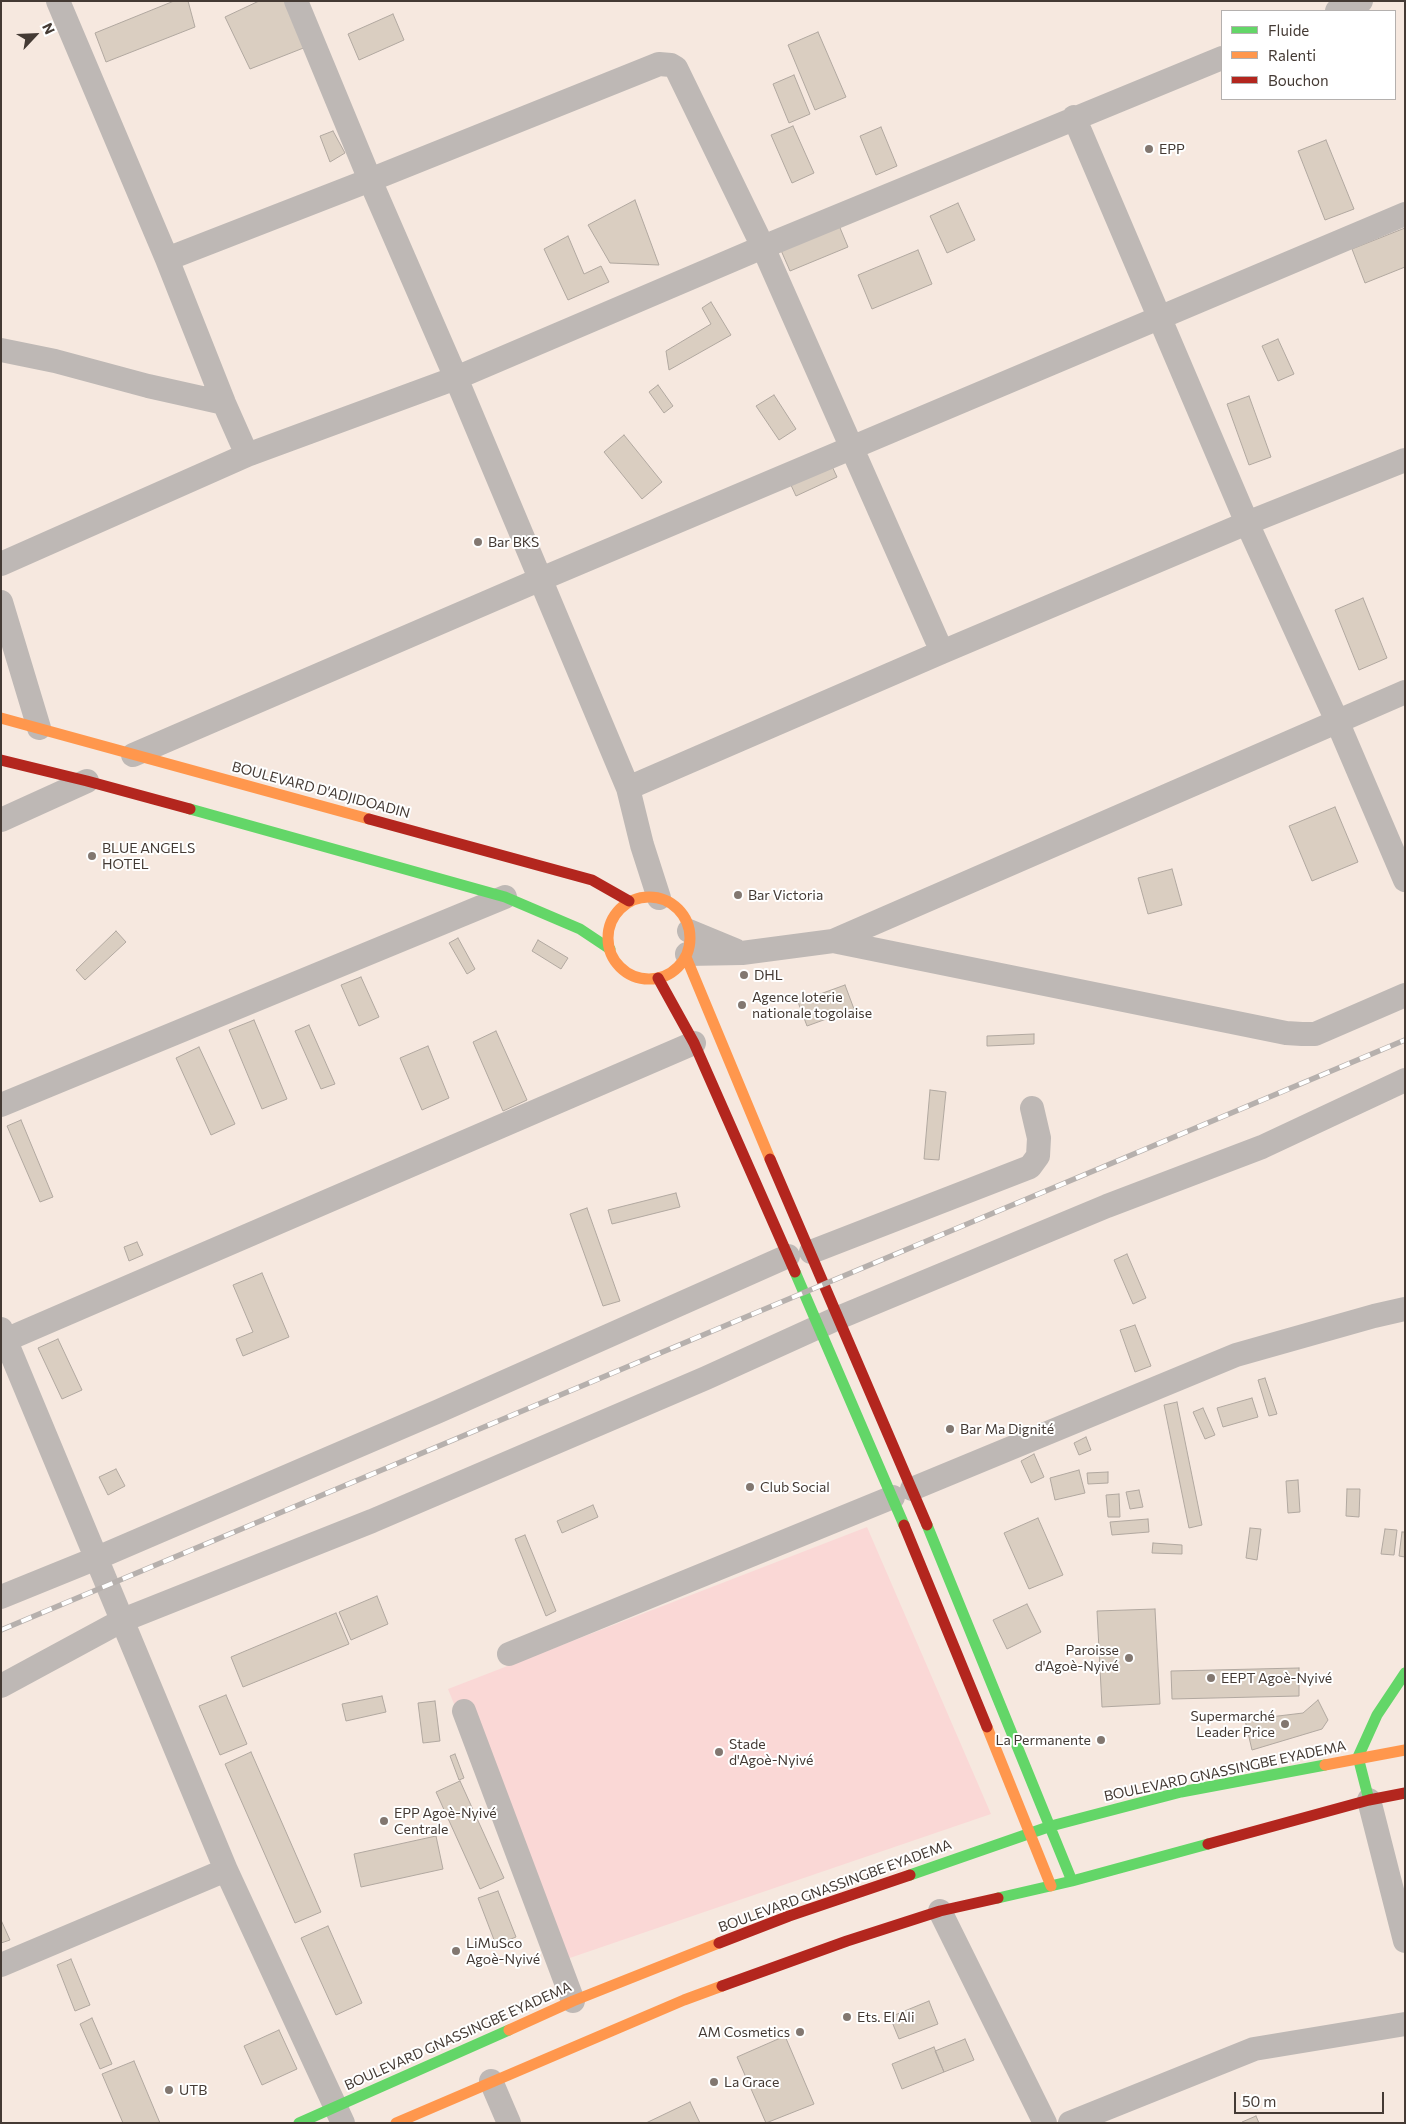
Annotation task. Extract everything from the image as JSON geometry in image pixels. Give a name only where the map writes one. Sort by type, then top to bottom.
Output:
[{"type":"main road","name":"BOULEVARD D'ADJIDOADIN","points":[[1,718],[592,880],[643,899]]},
{"type":"main road","points":[[1,760],[86,781],[505,897],[580,929],[610,949]]},
{"type":"main road","points":[[643,899],[673,904],[684,916],[690,931],[690,943],[686,956],[674,970],[658,978],[638,977],[620,967],[610,949],[609,928],[620,909],[643,899]]},
{"type":"main road","points":[[686,956],[800,1254],[1050,1826],[1072,1882]]},
{"type":"main road","points":[[658,978],[694,1043],[800,1254],[903,1493],[1029,1833],[1051,1886]]},
{"type":"main road","points":[[1369,1800],[1358,1757],[1377,1714],[1405,1673]]},
{"type":"main road","name":"BOULEVARD GNASSINGBE EYADEMA","points":[[299,2123],[339,2115],[573,2001],[663,1964],[789,1916],[1029,1833],[1182,1792],[1358,1757],[1405,1750]]},
{"type":"main road","points":[[396,2123],[684,2000],[847,1941],[940,1911],[1072,1882],[1369,1800],[1405,1793]]},
{"type":"street","points":[[58,1],[167,259],[224,404],[247,455]]},
{"type":"street","points":[[296,1],[628,788],[642,845],[643,899]]},
{"type":"street","points":[[1339,10],[1361,1]]},
{"type":"street","points":[[1,564],[247,455],[456,378],[763,247],[1221,58]]},
{"type":"street","points":[[167,259],[370,180],[650,67],[665,63],[676,68],[763,247],[942,652]]},
{"type":"street","points":[[1074,118],[1247,523],[1337,721],[1405,880]]},
{"type":"street","points":[[133,755],[541,579],[1405,214]]},
{"type":"street","points":[[1,350],[55,361],[224,404]]},
{"type":"street","points":[[628,788],[1247,523],[1405,460]]},
{"type":"street","points":[[1,602],[39,728]]},
{"type":"street","points":[[686,956],[742,953],[833,941],[1405,692]]},
{"type":"street","points":[[1,820],[86,781]]},
{"type":"street","points":[[1,1105],[505,897]]},
{"type":"street","points":[[690,931],[742,953]]},
{"type":"street","points":[[833,941],[1286,1033],[1315,1034],[1405,995]]},
{"type":"street","points":[[339,2115],[226,1870],[3,1337],[694,1043]]},
{"type":"street","points":[[1,1686],[123,1620],[372,1521],[829,1323],[1107,1206],[1262,1147],[1405,1080]]},
{"type":"street","points":[[1,1596],[97,1558],[800,1254],[1030,1166],[1038,1156],[1039,1138],[1032,1108]]},
{"type":"street","points":[[509,1654],[1236,1355],[1405,1309]]},
{"type":"street","points":[[464,1711],[573,2001]]},
{"type":"street","points":[[1369,1800],[1405,1941]]},
{"type":"street","points":[[1,1965],[226,1870]]},
{"type":"street","points":[[940,1911],[1045,2123]]},
{"type":"street","points":[[1070,2123],[1254,2049],[1405,2024]]},
{"type":"street","points":[[491,2081],[509,2123]]},
{"type":"shaded area","name":"Stade d'Agoè-Nyivé","points":[[867,1527],[991,1814],[558,1962],[448,1689]]},
{"type":"building","points":[[174,1],[188,1],[195,27],[106,62],[95,33]]},
{"type":"building","points":[[259,1],[287,1],[306,47],[250,69],[225,17]]},
{"type":"building","points":[[393,14],[404,40],[359,60],[348,34]]},
{"type":"building","points":[[818,32],[846,97],[815,110],[788,45]]},
{"type":"building","points":[[794,75],[810,114],[789,123],[773,84]]},
{"type":"building","points":[[793,126],[814,173],[792,183],[771,135]]},
{"type":"building","points":[[881,127],[897,166],[876,175],[860,136]]},
{"type":"building","points":[[333,131],[345,153],[330,162],[320,136]]},
{"type":"building","points":[[1326,140],[1354,209],[1325,220],[1298,151]]},
{"type":"building","points":[[635,200],[659,265],[610,263],[588,225]]},
{"type":"building","points":[[958,203],[975,240],[947,253],[930,216]]},
{"type":"building","points":[[838,223],[848,247],[790,271],[780,248]]},
{"type":"building","points":[[1405,228],[1405,267],[1365,283],[1352,249]]},
{"type":"building","points":[[568,236],[584,274],[601,266],[609,282],[568,300],[544,249]]},
{"type":"building","points":[[918,250],[932,284],[872,309],[858,275]]},
{"type":"building","points":[[711,302],[731,335],[669,370],[666,351],[711,324],[702,308]]},
{"type":"building","points":[[1278,339],[1294,374],[1278,381],[1262,346]]},
{"type":"building","points":[[658,385],[673,406],[664,413],[649,392]]},
{"type":"building","points":[[774,395],[796,429],[779,440],[756,406]]},
{"type":"building","points":[[1249,396],[1271,457],[1249,465],[1227,404]]},
{"type":"building","points":[[624,435],[662,482],[642,499],[604,452]]},
{"type":"building","points":[[831,464],[837,477],[796,496],[790,483]]},
{"type":"building","points":[[1363,598],[1387,658],[1359,670],[1335,610]]},
{"type":"building","points":[[1335,807],[1358,862],[1312,881],[1289,826]]},
{"type":"building","points":[[1172,869],[1182,905],[1148,914],[1138,878]]},
{"type":"building","points":[[116,931],[126,942],[85,980],[76,970]]},
{"type":"building","points":[[458,938],[475,969],[467,974],[449,943]]},
{"type":"building","points":[[538,940],[568,958],[561,969],[532,951]]},
{"type":"building","points":[[361,977],[379,1017],[359,1026],[341,985]]},
{"type":"building","points":[[845,985],[854,1009],[807,1026],[798,1002]]},
{"type":"building","points":[[254,1020],[287,1099],[262,1109],[229,1030]]},
{"type":"building","points":[[309,1025],[335,1084],[321,1089],[295,1031]]},
{"type":"building","points":[[496,1031],[527,1100],[503,1111],[473,1042]]},
{"type":"building","points":[[1034,1034],[1034,1044],[987,1046],[987,1036]]},
{"type":"building","points":[[428,1046],[449,1098],[422,1110],[400,1058]]},
{"type":"building","points":[[199,1047],[235,1124],[211,1135],[176,1058]]},
{"type":"building","points":[[930,1090],[946,1092],[939,1160],[924,1159]]},
{"type":"building","points":[[21,1120],[53,1197],[40,1202],[7,1126]]},
{"type":"building","points":[[676,1193],[680,1207],[612,1224],[608,1210]]},
{"type":"building","points":[[587,1208],[620,1301],[603,1306],[570,1214]]},
{"type":"building","points":[[137,1242],[143,1255],[129,1261],[124,1247]]},
{"type":"building","points":[[1127,1254],[1146,1298],[1133,1304],[1114,1260]]},
{"type":"building","points":[[262,1273],[289,1337],[243,1356],[236,1339],[253,1332],[233,1285]]},
{"type":"building","points":[[1135,1325],[1151,1366],[1135,1372],[1120,1330]]},
{"type":"building","points":[[58,1339],[82,1390],[62,1399],[38,1348]]},
{"type":"building","points":[[1265,1378],[1277,1414],[1269,1416],[1258,1380]]},
{"type":"building","points":[[1252,1398],[1258,1417],[1223,1427],[1217,1408]]},
{"type":"building","points":[[1177,1402],[1202,1525],[1189,1528],[1164,1405]]},
{"type":"building","points":[[1203,1408],[1215,1435],[1205,1439],[1193,1412]]},
{"type":"building","points":[[1086,1437],[1091,1450],[1079,1455],[1074,1443]]},
{"type":"building","points":[[1034,1454],[1044,1477],[1031,1483],[1021,1461]]},
{"type":"building","points":[[116,1469],[125,1486],[108,1495],[99,1477]]},
{"type":"building","points":[[1079,1470],[1085,1493],[1055,1500],[1050,1478]]},
{"type":"building","points":[[1108,1472],[1108,1483],[1088,1484],[1087,1473]]},
{"type":"building","points":[[1298,1480],[1300,1512],[1288,1513],[1286,1481]]},
{"type":"building","points":[[1347,1489],[1360,1489],[1359,1517],[1346,1516]]},
{"type":"building","points":[[1139,1490],[1143,1507],[1130,1509],[1126,1492]]},
{"type":"building","points":[[1119,1494],[1120,1517],[1108,1517],[1106,1495]]},
{"type":"building","points":[[593,1505],[598,1517],[562,1533],[557,1521]]},
{"type":"building","points":[[1038,1518],[1063,1575],[1029,1589],[1004,1533]]},
{"type":"building","points":[[1148,1519],[1149,1532],[1112,1535],[1110,1522]]},
{"type":"building","points":[[1250,1528],[1261,1529],[1257,1560],[1246,1558]]},
{"type":"building","points":[[1385,1529],[1397,1530],[1394,1555],[1381,1554]]},
{"type":"building","points":[[1402,1532],[1405,1532],[1405,1557],[1399,1556]]},
{"type":"building","points":[[525,1535],[556,1611],[546,1616],[515,1539]]},
{"type":"building","points":[[1153,1543],[1182,1545],[1182,1554],[1152,1553]]},
{"type":"building","points":[[377,1596],[388,1624],[351,1640],[339,1612]]},
{"type":"building","points":[[1027,1604],[1041,1632],[1007,1649],[993,1620]]},
{"type":"building","name":"Paroisse d'Agoè-Nyivé","points":[[1155,1609],[1160,1704],[1102,1707],[1097,1611]]},
{"type":"building","points":[[336,1613],[349,1644],[243,1687],[231,1657]]},
{"type":"building","points":[[1299,1668],[1299,1696],[1172,1699],[1171,1671]]},
{"type":"building","points":[[226,1695],[247,1744],[220,1755],[199,1706]]},
{"type":"building","points":[[382,1696],[386,1712],[346,1721],[342,1704]]},
{"type":"building","name":"Supermarché Leader Price","points":[[1318,1700],[1328,1720],[1322,1729],[1252,1750],[1245,1720],[1303,1713]]},
{"type":"building","points":[[435,1701],[440,1741],[423,1743],[418,1703]]},
{"type":"building","points":[[251,1752],[321,1912],[295,1923],[225,1764]]},
{"type":"building","points":[[455,1754],[464,1778],[459,1780],[450,1756]]},
{"type":"building","points":[[460,1781],[504,1878],[480,1889],[436,1792]]},
{"type":"building","points":[[436,1836],[443,1869],[361,1887],[354,1854]]},
{"type":"building","points":[[498,1891],[516,1937],[496,1945],[478,1898]]},
{"type":"building","points":[[1,1920],[10,1940],[1,1943]]},
{"type":"building","points":[[328,1926],[362,2003],[336,2015],[301,1938]]},
{"type":"building","points":[[71,1959],[90,2005],[75,2011],[57,1965]]},
{"type":"building","points":[[929,2001],[938,2024],[899,2039],[890,2017]]},
{"type":"building","points":[[92,2018],[112,2064],[100,2069],[80,2024]]},
{"type":"building","points":[[279,2030],[297,2069],[262,2085],[244,2046]]},
{"type":"building","points":[[785,2036],[814,2104],[766,2123],[737,2057]]},
{"type":"building","points":[[965,2039],[974,2060],[944,2072],[935,2051]]},
{"type":"building","points":[[934,2047],[944,2072],[902,2089],[892,2064]]},
{"type":"building","points":[[134,2061],[160,2123],[123,2123],[102,2074]]},
{"type":"building","points":[[690,2102],[700,2123],[646,2123]]},
{"type":"building","points":[[1256,2116],[1259,2123],[1242,2122]]},
{"type":"railway","points":[[1,1630],[1405,1040]]},
{"type":"traffic: fast","points":[[190,809],[505,897],[580,929],[610,949]]},
{"type":"traffic: fast","points":[[795,1272],[904,1525]]},
{"type":"traffic: fast","points":[[927,1525],[1072,1881]]},
{"type":"traffic: fast","points":[[1369,1800],[1358,1757],[1377,1715],[1405,1673]]},
{"type":"traffic: fast","points":[[910,1875],[1051,1826],[1181,1792],[1325,1765]]},
{"type":"traffic: fast","points":[[998,1898],[1072,1881],[1208,1844]]},
{"type":"traffic: fast","points":[[299,2123],[509,2030]]},
{"type":"traffic: slow","points":[[1,718],[369,819]]},
{"type":"traffic: slow","points":[[649,897],[665,901],[678,909],[686,922],[690,938],[686,954],[678,967],[665,975],[649,979],[633,975],[620,967],[612,954],[608,938],[612,922],[620,909],[633,901],[649,897]]},
{"type":"traffic: slow","points":[[686,957],[770,1159]]},
{"type":"traffic: slow","points":[[987,1727],[1051,1886]]},
{"type":"traffic: slow","points":[[1325,1765],[1405,1750]]},
{"type":"traffic: slow","points":[[509,2030],[573,2001],[719,1943]]},
{"type":"traffic: slow","points":[[396,2123],[684,2000],[722,1986]]},
{"type":"traffic: jam","points":[[1,760],[190,809]]},
{"type":"traffic: jam","points":[[369,819],[592,880],[629,901]]},
{"type":"traffic: jam","points":[[658,978],[694,1043],[795,1272]]},
{"type":"traffic: jam","points":[[770,1159],[927,1525]]},
{"type":"traffic: jam","points":[[904,1525],[987,1727]]},
{"type":"traffic: jam","points":[[1208,1844],[1369,1800],[1405,1793]]},
{"type":"traffic: jam","points":[[719,1943],[789,1916],[910,1875]]},
{"type":"traffic: jam","points":[[722,1986],[847,1941],[940,1911],[998,1898]]},
{"type":"place","name":"EPP","points":[[1149,149]]},
{"type":"place","name":"Bar BKS","points":[[478,542]]},
{"type":"place","name":"BLUE ANGELS HOTEL","points":[[92,856]]},
{"type":"place","name":"Bar Victoria","points":[[738,895]]},
{"type":"place","name":"DHL","points":[[744,975]]},
{"type":"place","name":"Agence loterie nationale togolaise","points":[[742,1005]]},
{"type":"place","name":"Bar Ma Dignité","points":[[950,1429]]},
{"type":"place","name":"Club Social","points":[[750,1487]]},
{"type":"place","name":"Paroisse d'Agoè-Nyivé","points":[[1129,1658]]},
{"type":"place","name":"EEPT Agoè-Nyivé","points":[[1211,1678]]},
{"type":"place","name":"Supermarché Leader Price","points":[[1285,1724]]},
{"type":"place","name":"La Permanente","points":[[1101,1740]]},
{"type":"place","name":"Stade d'Agoè-Nyivé","points":[[719,1752]]},
{"type":"place","name":"EPP Agoè-Nyivé Centrale","points":[[384,1821]]},
{"type":"place","name":"LiMuSco Agoè-Nyivé","points":[[456,1951]]},
{"type":"place","name":"Ets. El Ali","points":[[847,2017]]},
{"type":"place","name":"AM Cosmetics","points":[[800,2032]]},
{"type":"place","name":"La Grace","points":[[714,2082]]},
{"type":"place","name":"UTB","points":[[169,2090]]}]
